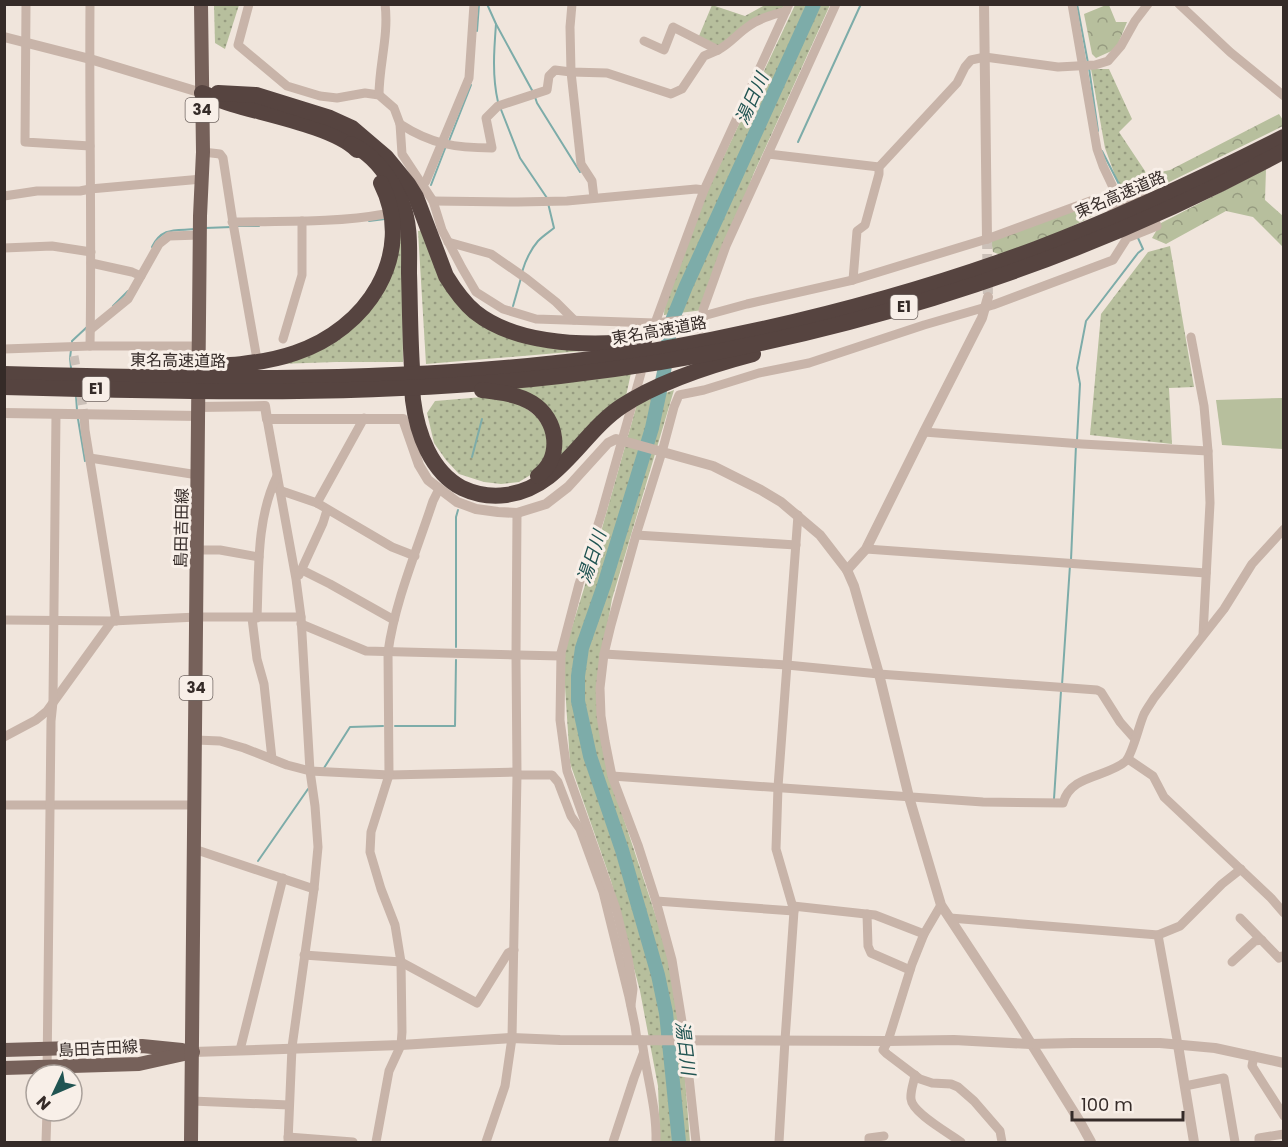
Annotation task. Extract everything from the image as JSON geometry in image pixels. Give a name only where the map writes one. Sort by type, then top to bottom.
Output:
[{"type":"highway","points":[[202,93],[308,125],[342,138],[367,154],[381,169],[401,202],[409,240],[414,409],[426,448],[444,474],[459,486],[474,493],[498,496],[524,491],[549,478],[595,428],[614,411],[638,396],[692,346]]},
{"type":"highway","points":[[202,93],[256,95],[330,118],[352,128],[366,139],[386,157],[408,184],[416,197],[440,262],[450,282],[467,305],[486,320],[530,337],[566,342],[692,346]]},
{"type":"highway","name":"東名高速道路","points":[[1171,200],[1284,137]]},
{"type":"highway","points":[[188,379],[245,364],[265,384],[297,353],[322,342],[342,328],[366,306],[384,275],[392,248],[393,227],[387,196],[378,177],[351,144]]},
{"type":"highway","name":"東名高速道路","points":[[692,346],[884,299],[955,277],[1035,249],[1117,216],[1171,200],[1284,151]]},
{"type":"highway","points":[[394,167],[407,196],[414,223],[418,379],[422,412],[434,450],[441,462],[459,478],[477,487],[496,490],[528,484],[549,464],[555,447],[553,429],[543,412],[531,402],[499,392],[430,384]]},
{"type":"highway","name":"東名高速道路","points":[[265,384],[430,384],[651,344],[692,346],[741,357],[796,342],[1014,271],[1117,216]]},
{"type":"highway","name":"東名高速道路","points":[[4,372],[188,379],[334,390],[394,385]]},
{"type":"highway","name":"東名高速道路","points":[[4,387],[188,379]]},
{"type":"main road","name":"島田吉田線","points":[[192,1143],[200,216],[203,152],[201,4]]},
{"type":"main road","name":"島田吉田線","points":[[4,1050],[142,1046],[193,1052]]},
{"type":"main road","name":"島田吉田線","points":[[84,1068],[139,1064],[193,1052]]},
{"type":"main road","name":"島田吉田線","points":[[4,1068],[24,1069]]},
{"type":"street","points":[[26,4],[25,142],[90,146]]},
{"type":"street","points":[[90,4],[90,346]]},
{"type":"street","points":[[249,4],[238,45],[287,86],[320,96],[337,98],[365,93],[379,95],[394,108],[400,123],[402,154],[433,201],[442,230],[476,292],[503,309],[536,319],[574,320],[651,344]]},
{"type":"street","points":[[379,95],[387,19],[385,4]]},
{"type":"street","points":[[423,185],[446,144],[469,78],[474,4]]},
{"type":"street","points":[[572,4],[571,72],[580,164],[592,181],[594,198]]},
{"type":"street","points":[[696,1143],[685,1040],[672,960],[638,845],[612,776],[605,741],[600,688],[604,654],[660,451],[679,395],[692,346],[704,316],[703,310],[726,246],[836,4]]},
{"type":"street","points":[[984,4],[987,239]]},
{"type":"street","points":[[1072,4],[1087,65],[1097,149],[1117,216]]},
{"type":"street","points":[[853,280],[857,231],[865,225],[879,167],[957,83],[971,60],[985,57],[1058,67],[1108,61],[1121,46],[1148,4]]},
{"type":"street","points":[[1179,4],[1230,52],[1284,96]]},
{"type":"street","points":[[400,123],[416,134],[436,142],[468,148],[492,148],[486,118],[501,105],[547,90],[549,75],[555,70],[607,73],[671,94],[682,88],[704,56],[725,47],[750,24],[787,8]]},
{"type":"street","points":[[631,1005],[633,989],[616,909],[567,771],[560,720],[561,656],[579,584],[602,515],[621,440],[704,190],[787,8]]},
{"type":"street","points":[[644,41],[664,50],[673,27],[718,50]]},
{"type":"street","points":[[4,37],[90,59],[202,93]]},
{"type":"street","points":[[203,152],[220,154],[223,158],[233,225],[265,384],[267,419],[296,579],[301,620],[318,847],[292,1047],[288,1140],[353,1143]]},
{"type":"street","points":[[768,154],[879,167]]},
{"type":"street","points":[[4,196],[37,191],[80,191],[202,179]]},
{"type":"street","points":[[433,201],[548,201],[704,190]]},
{"type":"street","points":[[679,395],[704,390],[759,373],[809,363],[1113,260],[1127,238],[1157,226],[1145,192],[1117,216]]},
{"type":"street","points":[[704,316],[853,280],[987,239],[1093,200],[1108,207],[1117,216]]},
{"type":"street","points":[[233,225],[302,224],[385,214]]},
{"type":"street","points":[[283,339],[302,275],[302,224]]},
{"type":"street","points":[[90,330],[128,299],[138,275],[159,244],[169,237],[200,234]]},
{"type":"street","points":[[448,242],[491,254],[526,278],[574,320]]},
{"type":"street","points":[[4,248],[52,246],[91,252]]},
{"type":"street","points":[[91,263],[138,275]]},
{"type":"street","points":[[847,570],[866,549],[982,318],[986,302]]},
{"type":"street","points":[[1191,337],[1204,406],[1208,451],[1210,503],[1203,635]]},
{"type":"street","points":[[4,349],[199,346]]},
{"type":"street","points":[[4,413],[199,411],[265,384]]},
{"type":"street","points":[[47,1063],[56,414]]},
{"type":"street","points":[[4,737],[36,720],[46,711],[110,621],[90,458],[80,414]]},
{"type":"street","points":[[317,504],[364,418]]},
{"type":"street","points":[[267,419],[403,419],[419,465],[429,480],[456,502],[476,509],[498,512],[517,513],[546,504],[568,487],[608,443],[621,440],[713,466],[781,502],[820,535],[847,570],[854,586],[879,674],[909,797],[941,905],[1080,1122],[1091,1143]]},
{"type":"street","points":[[924,432],[1208,451]]},
{"type":"street","points":[[90,458],[198,475]]},
{"type":"street","points":[[272,759],[264,684],[257,659],[254,618],[264,515],[270,490],[277,476]]},
{"type":"street","points":[[376,1143],[389,1071],[401,1045],[401,962],[395,925],[370,852],[372,832],[389,775],[388,652],[394,620],[439,489]]},
{"type":"street","points":[[279,490],[317,504],[392,547],[415,556]]},
{"type":"street","points":[[296,579],[327,510]]},
{"type":"street","points":[[486,1143],[505,1086],[512,1038],[517,773],[517,513]]},
{"type":"street","points":[[779,1143],[793,908],[776,849],[778,787],[798,516]]},
{"type":"street","points":[[612,776],[983,802],[1063,803],[1065,797],[1076,785],[1094,775],[1118,767],[1128,759],[1145,713],[1154,698],[1224,609],[1252,564],[1284,529]]},
{"type":"street","points":[[636,535],[796,545]]},
{"type":"street","points":[[866,549],[1206,573]]},
{"type":"street","points":[[198,550],[220,550],[259,557]]},
{"type":"street","points":[[302,570],[394,620]]},
{"type":"street","points":[[4,620],[110,621],[254,618],[301,620],[366,651],[561,656]]},
{"type":"street","points":[[604,654],[787,665],[1097,690],[1101,692],[1120,723],[1135,739]]},
{"type":"street","points":[[196,740],[220,741],[313,774],[327,772],[389,775],[517,773],[552,775],[558,782],[571,816],[580,829],[603,892],[644,1054],[655,1110],[656,1143]]},
{"type":"street","points":[[1128,759],[1153,776],[1164,797],[1283,911]]},
{"type":"street","points":[[555,778],[567,771]]},
{"type":"street","points":[[4,805],[195,805]]},
{"type":"street","points":[[194,849],[314,889]]},
{"type":"street","points":[[950,918],[1158,935],[1180,926],[1222,884],[1241,869]]},
{"type":"street","points":[[240,1050],[283,878]]},
{"type":"street","points":[[656,901],[867,914],[924,934]]},
{"type":"street","points":[[941,905],[924,934],[884,1050],[920,1079],[958,1087],[974,1101],[1000,1131],[1002,1143]]},
{"type":"street","points":[[867,914],[868,946],[871,953],[910,970]]},
{"type":"street","points":[[1240,918],[1279,958],[1283,956]]},
{"type":"street","points":[[1158,935],[1194,1143]]},
{"type":"street","points":[[1232,962],[1255,941],[1262,940]]},
{"type":"street","points":[[304,955],[401,962],[477,1003],[508,953],[514,950]]},
{"type":"street","points":[[193,1052],[401,1045],[512,1038],[954,1040],[1030,1044],[1160,1043],[1215,1048],[1284,1063]]},
{"type":"street","points":[[613,1143],[644,1054]]},
{"type":"street","points":[[1254,1056],[1252,1066],[1284,1116]]},
{"type":"street","points":[[915,1075],[911,1092],[913,1105],[961,1143]]},
{"type":"street","points":[[1185,1086],[1224,1078],[1235,1143]]},
{"type":"street","points":[[192,1101],[289,1105]]},
{"type":"street","points":[[46,1123],[46,1143]]},
{"type":"street","points":[[1259,1143],[1259,1138],[1284,1134]]},
{"type":"street","points":[[869,1143],[869,1138],[884,1136]]},
{"type":"green space","points":[[214,5],[239,5],[225,49],[215,43]]},
{"type":"green space","points":[[712,5],[745,16],[765,5],[784,5],[782,9],[719,47],[699,36]]},
{"type":"green space","points":[[795,5],[830,5],[753,175],[703,310],[664,315],[665,296],[708,190]]},
{"type":"green space","points":[[1109,5],[1116,22],[1127,22],[1116,49],[1096,58],[1092,54],[1084,14]]},
{"type":"green space","points":[[1091,69],[1109,69],[1132,119],[1119,132],[1145,171],[1148,187],[1123,197],[1105,148]]},
{"type":"green space","points":[[1279,114],[1283,120],[1283,126],[1151,191],[1146,175],[1170,170]]},
{"type":"green space","points":[[1266,169],[1265,200],[1283,216],[1283,247],[1253,217],[1226,211],[1166,244],[1152,238],[1161,223]]},
{"type":"green space","points":[[1090,203],[1095,208],[1093,216],[1044,240],[1001,255],[993,252],[991,240]]},
{"type":"green space","points":[[424,230],[476,319],[582,351],[426,364],[418,231]]},
{"type":"green space","points":[[402,232],[403,362],[277,364],[352,327]]},
{"type":"green space","points":[[1170,246],[1194,387],[1169,388],[1172,444],[1090,435],[1101,314],[1148,252]]},
{"type":"green space","points":[[631,373],[626,396],[555,465],[559,436],[507,386]]},
{"type":"green space","points":[[674,390],[612,599],[596,691],[607,768],[668,953],[683,1051],[690,1142],[660,1142],[658,1086],[640,991],[611,881],[570,763],[563,656],[637,404]]},
{"type":"green space","points":[[483,397],[519,403],[537,417],[545,429],[550,446],[544,461],[532,474],[519,482],[501,484],[484,482],[459,474],[434,443],[427,413],[435,401]]},
{"type":"green space","points":[[1282,398],[1284,403],[1283,449],[1222,445],[1216,400]]},
{"type":"waterway","points":[[477,31],[479,4]]},
{"type":"waterway","points":[[487,4],[533,92]]},
{"type":"waterway","name":"湯日川","points":[[679,1142],[666,1013],[658,975],[622,850],[590,756],[578,701],[578,676],[582,648],[604,585],[652,428],[664,372],[671,323],[814,4]]},
{"type":"waterway","points":[[798,142],[861,4]]},
{"type":"waterway","points":[[1077,4],[1088,63]]},
{"type":"waterway","points":[[496,24],[494,73],[498,102]]},
{"type":"waterway","points":[[1089,68],[1098,131]]},
{"type":"waterway","points":[[449,141],[471,85]]},
{"type":"waterway","points":[[535,97],[580,172]]},
{"type":"waterway","points":[[500,107],[520,158],[547,198]]},
{"type":"waterway","points":[[431,185],[446,146]]},
{"type":"waterway","points":[[1102,151],[1124,194]]},
{"type":"waterway","points":[[522,272],[535,244],[554,228],[548,203]]},
{"type":"waterway","points":[[369,221],[385,219]]},
{"type":"waterway","points":[[237,226],[259,226]]},
{"type":"waterway","points":[[205,228],[232,227]]},
{"type":"waterway","points":[[152,247],[156,240],[165,233],[196,229]]},
{"type":"waterway","points":[[1077,440],[1080,384],[1077,368],[1086,321],[1143,249],[1138,238]]},
{"type":"waterway","points":[[513,306],[521,278]]},
{"type":"waterway","points":[[113,306],[128,291]]},
{"type":"waterway","points":[[72,344],[72,341],[87,327]]},
{"type":"waterway","points":[[71,350],[71,368]]},
{"type":"waterway","points":[[76,396],[77,410]]},
{"type":"waterway","points":[[78,419],[85,461]]},
{"type":"waterway","points":[[472,457],[482,419]]},
{"type":"waterway","points":[[1071,560],[1076,445]]},
{"type":"waterway","points":[[456,647],[456,517],[458,510]]},
{"type":"waterway","points":[[1062,685],[1070,565]]},
{"type":"waterway","points":[[395,726],[455,726],[456,660]]},
{"type":"waterway","points":[[1054,799],[1061,691]]},
{"type":"waterway","points":[[324,768],[350,727],[383,726]]},
{"type":"waterway","points":[[258,861],[308,789]]},
{"type":"tunnel","points":[[987,239],[988,297]]},
{"type":"tunnel","points":[[74,356],[84,414]]}]
